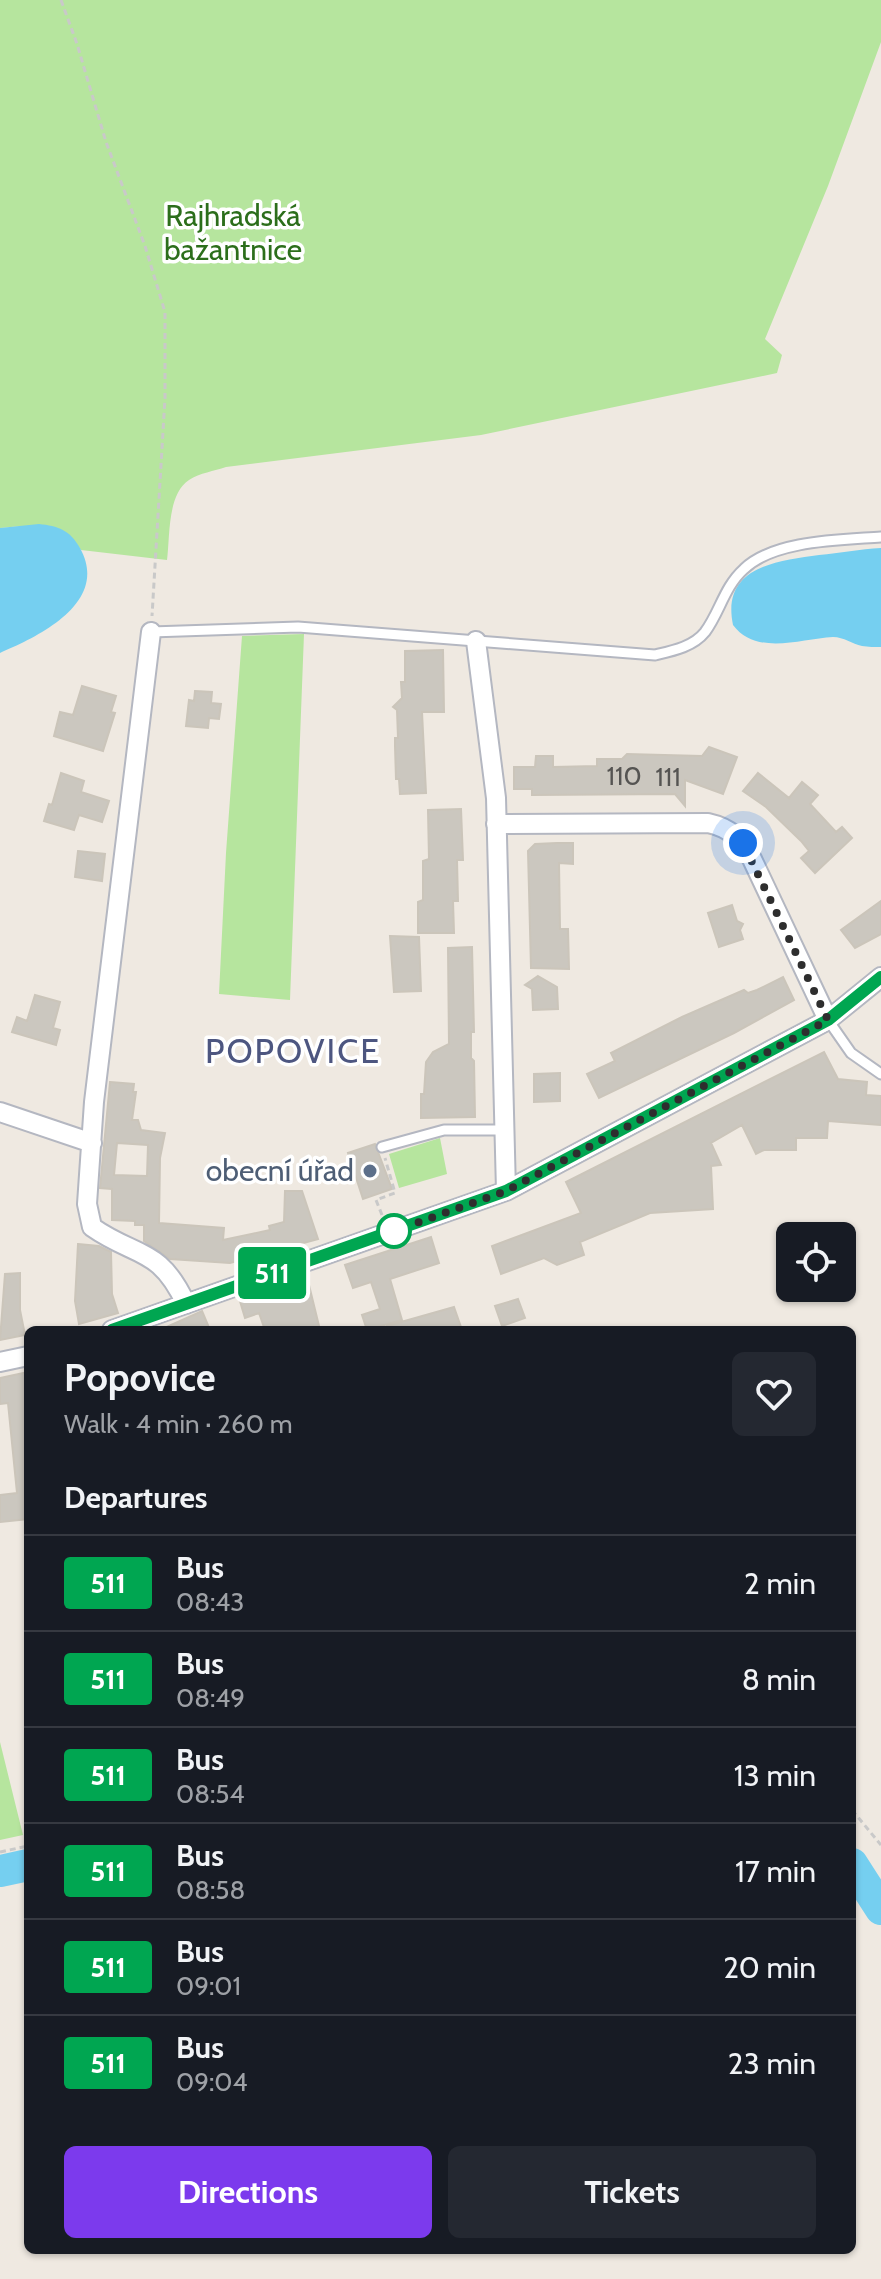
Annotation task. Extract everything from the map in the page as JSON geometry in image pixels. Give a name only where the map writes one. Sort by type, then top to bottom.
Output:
[{"type":"street","points":[[151,632],[96,1087],[87,1204],[92,1227],[161,1265],[175,1281],[186,1304]]},
{"type":"street","points":[[476,641],[496,798],[506,1191]]},
{"type":"street","points":[[496,824],[699,823],[725,828],[738,837],[752,859],[828,1020]]},
{"type":"street","points":[[123,1326],[506,1191],[828,1020],[881,977]]},
{"type":"street","points":[[0,1112],[92,1143]]},
{"type":"street","points":[[0,1362],[24,1357]]},
{"type":"lane","points":[[151,632],[298,627],[655,655],[682,648],[704,633],[725,591],[743,569],[759,557],[784,549],[843,539],[881,537]]},
{"type":"lane","points":[[828,1020],[851,1053],[881,1074]]},
{"type":"lane","points":[[382,1147],[444,1130],[504,1130]]},
{"type":"path","points":[[61,0],[165,312],[162,478],[151,632]]},
{"type":"path","points":[[382,1147],[395,1193],[376,1200],[382,1216]]},
{"type":"path","points":[[856,1815],[881,1845]]},
{"type":"path","points":[[0,1852],[24,1847]]},
{"type":"green space","name":"Rajhradská bažantnice","points":[[0,0],[881,0],[881,42],[828,186],[765,339],[782,355],[777,373],[481,435],[226,467],[207,472],[189,480],[177,495],[171,517],[167,560],[81,550],[65,534],[45,527],[0,528]]},
{"type":"green space","points":[[304,634],[290,1000],[219,994],[242,636]]},
{"type":"green space","points":[[440,1138],[447,1174],[399,1188],[389,1154]]},
{"type":"green space","points":[[0,1742],[23,1835],[0,1840]]},
{"type":"water","points":[[39,524],[63,530],[76,542],[87,567],[86,585],[78,600],[51,627],[0,653],[0,528]]},
{"type":"water","points":[[881,548],[881,647],[862,646],[833,637],[766,643],[743,634],[733,625],[731,606],[735,590],[755,570],[786,560]]},
{"type":"building","points":[[443,650],[444,712],[422,712],[426,793],[400,794],[399,779],[396,779],[397,710],[393,707],[402,698],[405,651]]},
{"type":"building","points":[[82,686],[116,696],[111,712],[115,713],[103,751],[54,736],[60,712],[73,715]]},
{"type":"building","points":[[195,691],[212,692],[211,703],[221,704],[219,719],[209,718],[208,728],[186,726],[189,700],[194,701]]},
{"type":"building","points":[[709,747],[737,757],[723,794],[685,780],[685,806],[675,794],[532,795],[532,789],[514,789],[514,767],[535,767],[536,756],[553,756],[553,767],[597,766],[597,759],[622,759],[627,754],[702,756]]},
{"type":"building","points":[[61,773],[84,781],[81,792],[109,801],[102,822],[79,815],[74,830],[44,821]]},
{"type":"building","points":[[758,773],[789,798],[802,782],[818,795],[810,804],[836,832],[842,827],[852,838],[815,873],[801,858],[809,851],[801,841],[766,807],[743,791]]},
{"type":"building","points":[[461,809],[463,860],[457,860],[458,901],[453,901],[454,933],[418,933],[418,902],[423,900],[423,861],[429,859],[428,810]]},
{"type":"building","points":[[573,843],[573,864],[559,863],[560,929],[568,929],[569,969],[531,968],[528,851],[535,844]]},
{"type":"building","points":[[78,851],[105,854],[102,881],[75,877]]},
{"type":"building","points":[[881,901],[881,934],[855,948],[841,930]]},
{"type":"building","points":[[732,905],[737,921],[743,924],[740,930],[743,939],[719,947],[708,913]]},
{"type":"building","points":[[390,936],[419,937],[421,991],[394,992]]},
{"type":"building","points":[[472,947],[474,1032],[471,1032],[471,1058],[474,1061],[475,1117],[421,1118],[426,1062],[433,1052],[449,1044],[448,948]]},
{"type":"building","points":[[538,976],[557,987],[558,1009],[533,1010],[532,989],[525,985]]},
{"type":"building","points":[[783,977],[794,1000],[734,1033],[599,1098],[587,1074],[615,1061],[611,1053],[682,1017],[744,990],[748,993],[757,990]]},
{"type":"building","points":[[35,995],[60,1002],[53,1028],[60,1030],[56,1045],[12,1032],[17,1017],[27,1021]]},
{"type":"building","points":[[824,1052],[838,1079],[867,1082],[866,1095],[881,1096],[881,1125],[828,1121],[827,1138],[796,1138],[796,1150],[764,1150],[756,1154],[742,1125],[711,1143],[721,1165],[711,1166],[713,1209],[650,1213],[580,1242],[584,1255],[557,1265],[544,1258],[501,1274],[492,1246],[581,1213],[566,1182]]},
{"type":"building","points":[[560,1073],[560,1101],[534,1102],[534,1074]]},
{"type":"building","points":[[110,1082],[134,1084],[133,1092],[136,1092],[132,1120],[138,1120],[141,1130],[165,1133],[160,1158],[159,1223],[224,1228],[223,1240],[270,1230],[269,1226],[284,1222],[285,1191],[302,1191],[318,1239],[230,1263],[170,1259],[144,1241],[144,1225],[135,1225],[135,1221],[112,1220],[112,1189],[100,1188]],"holes":[[[117,1143],[148,1145],[147,1176],[114,1175]]]},
{"type":"building","name":"obecní úřad","points":[[375,1144],[392,1189],[363,1199],[348,1153]]},
{"type":"building","points":[[431,1237],[439,1263],[390,1279],[402,1320],[381,1326],[366,1326],[362,1315],[380,1309],[371,1282],[353,1288],[345,1265]]},
{"type":"building","points":[[78,1244],[99,1246],[111,1252],[112,1294],[118,1313],[79,1324],[75,1301]]},
{"type":"building","points":[[20,1273],[24,1335],[0,1340],[5,1274]]},
{"type":"building","points":[[308,1281],[319,1326],[264,1326],[259,1313],[245,1318],[239,1298],[265,1289]]},
{"type":"building","points":[[518,1299],[525,1318],[502,1326],[495,1306]]},
{"type":"building","points":[[454,1307],[461,1326],[387,1326]]},
{"type":"building","points":[[202,1311],[208,1326],[169,1326]]},
{"type":"building","points":[[24,1373],[24,1519],[0,1522],[0,1495],[17,1493],[8,1403],[0,1404],[0,1378]]},
{"type":"waterway","points":[[0,1871],[24,1866]]},
{"type":"waterway","points":[[856,1870],[881,1909]]},
{"type":"bus line","name":"511","points":[[123,1326],[506,1191],[828,1020],[881,977]]},
{"type":"place","name":"obecní úřad","points":[[370,1171]]},
{"type":"district","name":"POPOVICE","points":[[293,1051]]},
{"type":"route","points":[[394,1231],[386,1234],[506,1191],[828,1020],[743,843]]}]
